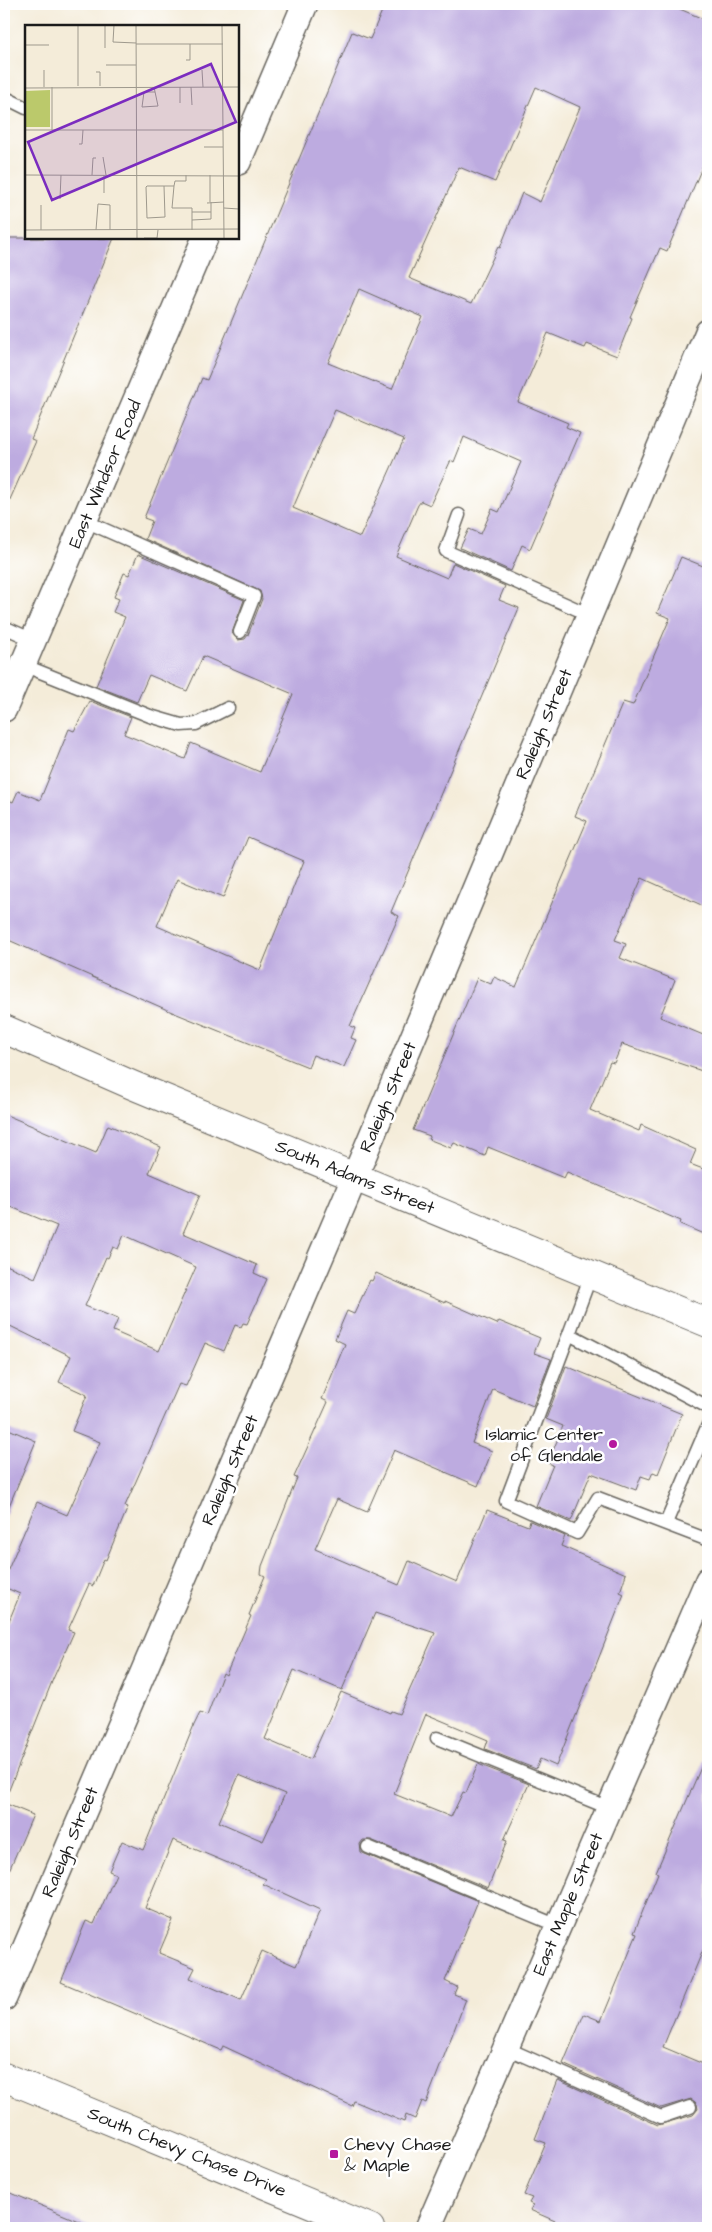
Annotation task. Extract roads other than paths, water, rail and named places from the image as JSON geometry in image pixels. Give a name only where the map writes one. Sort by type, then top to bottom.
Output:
[{"type":"street","points":[[239,160],[305,4]]},
{"type":"street","name":"East Windsor Road","points":[[4,709],[205,239]]},
{"type":"street","name":"Raleigh Street","points":[[4,1998],[354,1176],[708,332]]},
{"type":"street","name":"South Adams Street","points":[[4,1028],[132,1084],[708,1323]]},
{"type":"street","name":"East Maple Street","points":[[428,2228],[708,1580]]},
{"type":"street","name":"South Chevy Chase Drive","points":[[4,2077],[370,2228]]},
{"type":"lane","points":[[4,97],[25,108]]},
{"type":"lane","points":[[459,515],[446,551],[590,615]]},
{"type":"lane","points":[[85,521],[254,596],[240,632]]},
{"type":"lane","points":[[4,627],[33,640]]},
{"type":"lane","points":[[23,665],[150,716],[181,725],[196,724],[228,708]]},
{"type":"lane","points":[[591,1275],[506,1501],[577,1533],[598,1498],[708,1540]]},
{"type":"lane","points":[[569,1334],[708,1407]]},
{"type":"lane","points":[[666,1523],[708,1425]]},
{"type":"lane","points":[[437,1738],[609,1808]]},
{"type":"lane","points":[[368,1847],[558,1926]]},
{"type":"lane","points":[[506,2048],[661,2117],[690,2107]]},
{"type":"place","name":"Islamic Center of Glendale","points":[[613,1444]]},
{"type":"place","name":"Chevy Chase & Maple","points":[[334,2154]]}]
